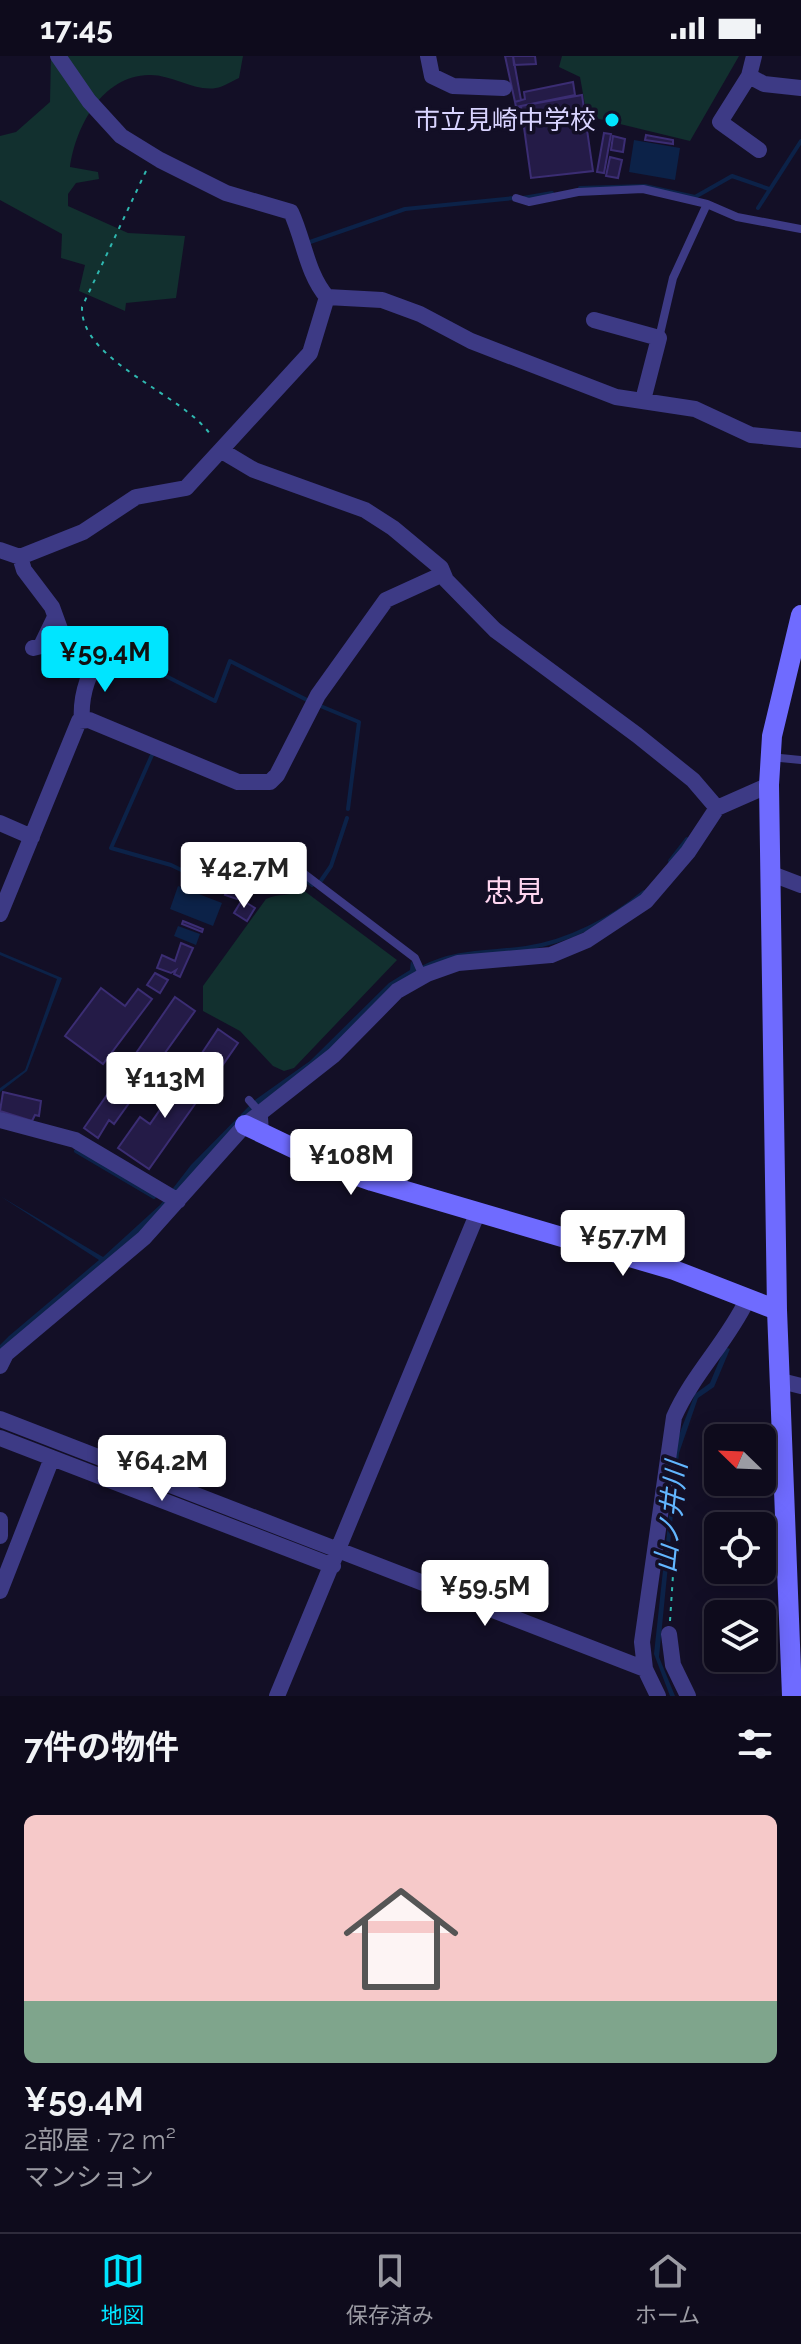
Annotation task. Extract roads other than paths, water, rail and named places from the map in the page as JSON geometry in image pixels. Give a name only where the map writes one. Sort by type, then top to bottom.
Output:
[{"type":"street","points":[[58,56],[89,101],[121,136],[160,160],[226,193],[291,212],[303,238],[315,283],[327,297],[382,300],[402,306],[504,355],[616,397],[695,409],[751,435],[801,440]]},
{"type":"street","points":[[428,56],[432,76],[453,86],[504,88]]},
{"type":"street","points":[[754,56],[749,76],[720,122],[759,150]]},
{"type":"street","points":[[749,76],[764,84],[801,88]]},
{"type":"street","points":[[0,550],[20,557],[76,536],[136,497],[186,488],[310,353],[327,297]]},
{"type":"street","points":[[594,320],[659,338],[643,400]]},
{"type":"street","points":[[222,451],[254,470],[365,510],[417,547],[495,630],[637,735],[693,780],[717,808]]},
{"type":"street","points":[[20,557],[55,617],[64,640],[97,660]]},
{"type":"street","points":[[82,721],[89,720],[238,782],[270,782],[318,695],[386,600],[443,574]]},
{"type":"street","points":[[792,1696],[791,1384],[777,1310],[769,757],[801,615]]},
{"type":"street","points":[[33,648],[41,646],[55,617]]},
{"type":"street","points":[[0,914],[82,721],[86,686],[97,660],[109,649],[115,650]]},
{"type":"street","points":[[0,1366],[6,1354],[144,1238],[253,1112],[334,1055],[397,991],[423,976],[458,963],[551,955],[587,940],[646,901],[688,852],[717,808],[769,785]]},
{"type":"street","points":[[0,823],[32,837]]},
{"type":"street","points":[[772,874],[801,885]]},
{"type":"street","points":[[253,1112],[265,1135],[347,1172],[674,1270],[777,1310]]},
{"type":"street","points":[[0,1120],[75,1140],[178,1201]]},
{"type":"street","points":[[277,1696],[478,1212]]},
{"type":"street","points":[[658,1671],[642,1642],[674,1417],[688,1385],[732,1332],[747,1300]]},
{"type":"street","points":[[0,1419],[336,1558]]},
{"type":"street","points":[[0,1438],[658,1671],[688,1696]]},
{"type":"street","points":[[0,1591],[52,1458]]},
{"type":"street","points":[[0,1520],[0,1536]]},
{"type":"street","points":[[658,1696],[658,1671],[669,1634]]},
{"type":"lane","points":[[516,198],[529,202],[578,192],[643,189],[707,204],[737,217],[801,229]]},
{"type":"lane","points":[[659,338],[673,278],[707,204]]},
{"type":"lane","points":[[769,757],[801,760]]},
{"type":"lane","points":[[282,857],[415,958],[423,976]]},
{"type":"water","points":[[634,140],[680,148],[675,180],[629,172]]},
{"type":"water","points":[[178,886],[222,903],[213,926],[170,909]]},
{"type":"water","points":[[178,926],[200,934],[196,945],[174,936]]},
{"type":"water","points":[[0,952],[62,978],[27,1071],[0,1092],[0,1088],[25,1070],[57,979],[0,955]]},
{"type":"water","points":[[411,961],[419,972],[318,1062],[258,1105],[153,1222],[0,1353],[0,1345],[9,1336],[99,1260],[0,1196],[103,1257],[160,1205],[191,1165],[255,1100],[310,1061],[389,983],[410,970]]},
{"type":"water","name":"山ノ井川","points":[[725,1347],[730,1349],[714,1387],[698,1398],[679,1453],[659,1657],[675,1696],[670,1696],[654,1654],[677,1440],[695,1394],[710,1383]]},
{"type":"waterway","points":[[758,208],[801,141]]},
{"type":"waterway","points":[[580,188],[645,186],[695,197],[732,176],[769,189]]},
{"type":"waterway","points":[[523,198],[552,193]]},
{"type":"waterway","points":[[310,242],[405,209],[514,198]]},
{"type":"waterway","points":[[108,658],[148,667],[215,701],[230,661],[307,700]]},
{"type":"waterway","points":[[318,705],[359,722],[348,809]]},
{"type":"waterway","points":[[152,755],[111,848],[171,865],[208,883],[227,882],[253,891],[278,860],[312,885]]},
{"type":"waterway","points":[[320,882],[331,866],[347,818]]},
{"type":"waterway","points":[[670,861],[687,839]]},
{"type":"waterway","points":[[422,968],[460,955],[526,948],[558,941],[604,920],[644,892]]},
{"type":"waterway","points":[[76,1151],[154,1197]]},
{"type":"place","name":"市立見崎中学校","points":[[612,120]]},
{"type":"district","name":"忠見","points":[[514,891]]}]
